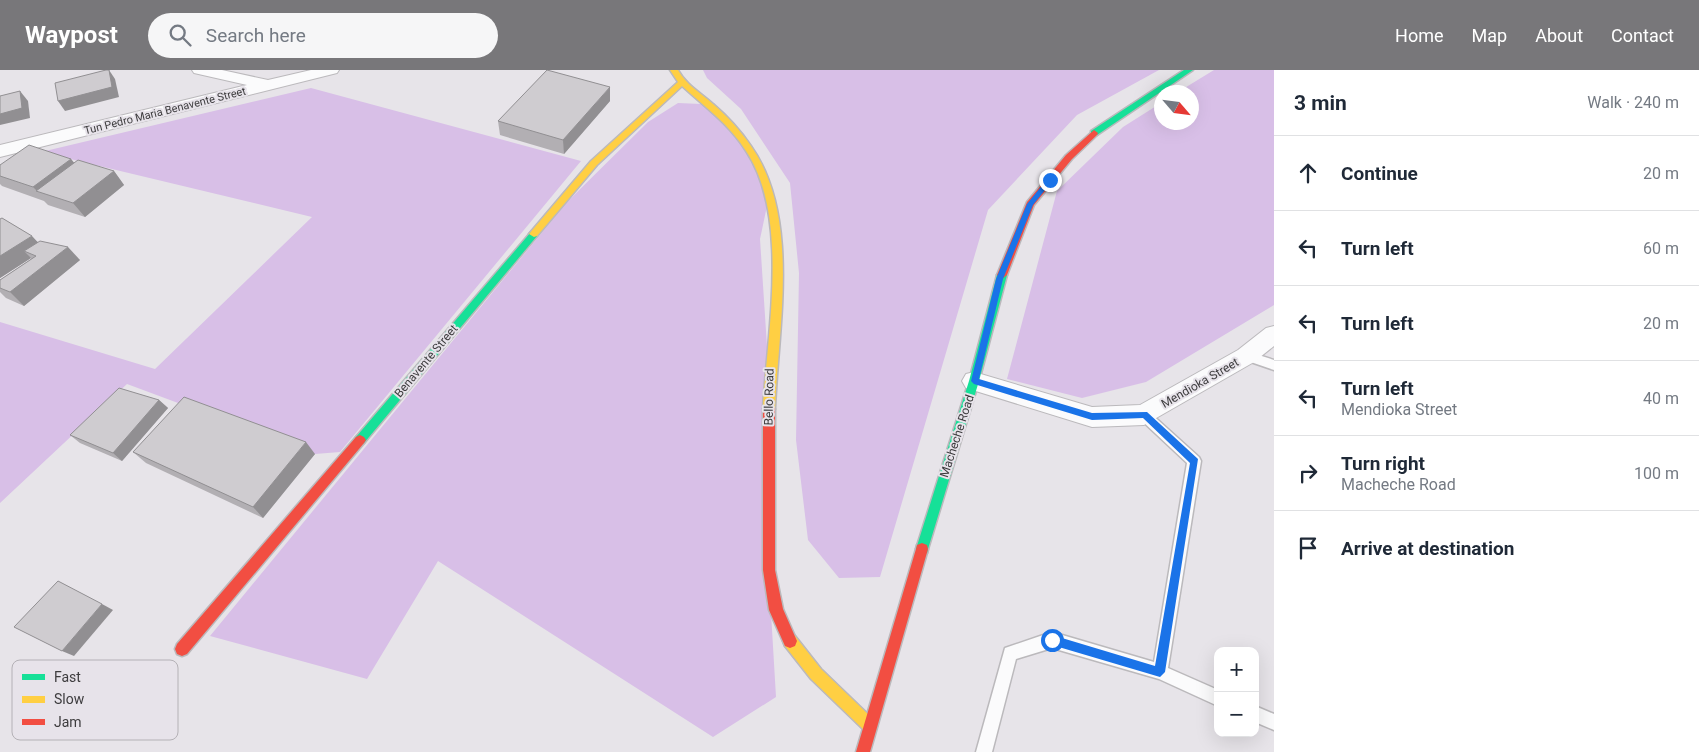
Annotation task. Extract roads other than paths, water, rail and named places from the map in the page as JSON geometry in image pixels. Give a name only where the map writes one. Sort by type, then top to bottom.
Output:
[{"type":"street","points":[[200,70],[270,85]]},
{"type":"street","name":"Tun Pedro Maria Benavente Street","points":[[0,152],[331,70]]},
{"type":"street","name":"Bello Road","points":[[674,70],[681,83],[710,105],[742,137],[752,152],[770,192],[776,269],[769,377],[768,562],[775,610],[791,640],[834,695],[870,726]]},
{"type":"street","name":"Macheche Road","points":[[863,752],[932,514],[974,381],[1000,279],[1030,204],[1069,156],[1088,137],[1189,70]]},
{"type":"street","name":"Benavente Street","points":[[182,649],[594,162],[681,83]]},
{"type":"street","name":"Mendioka Street","points":[[974,381],[1092,417],[1144,415],[1246,356],[1274,334]]},
{"type":"lane","points":[[1246,356],[1274,364]]},
{"type":"lane","points":[[1144,415],[1194,461],[1160,672]]},
{"type":"lane","points":[[984,752],[1010,653],[1052,640],[1160,672],[1214,696]]},
{"type":"lane","points":[[1259,716],[1274,722]]}]
